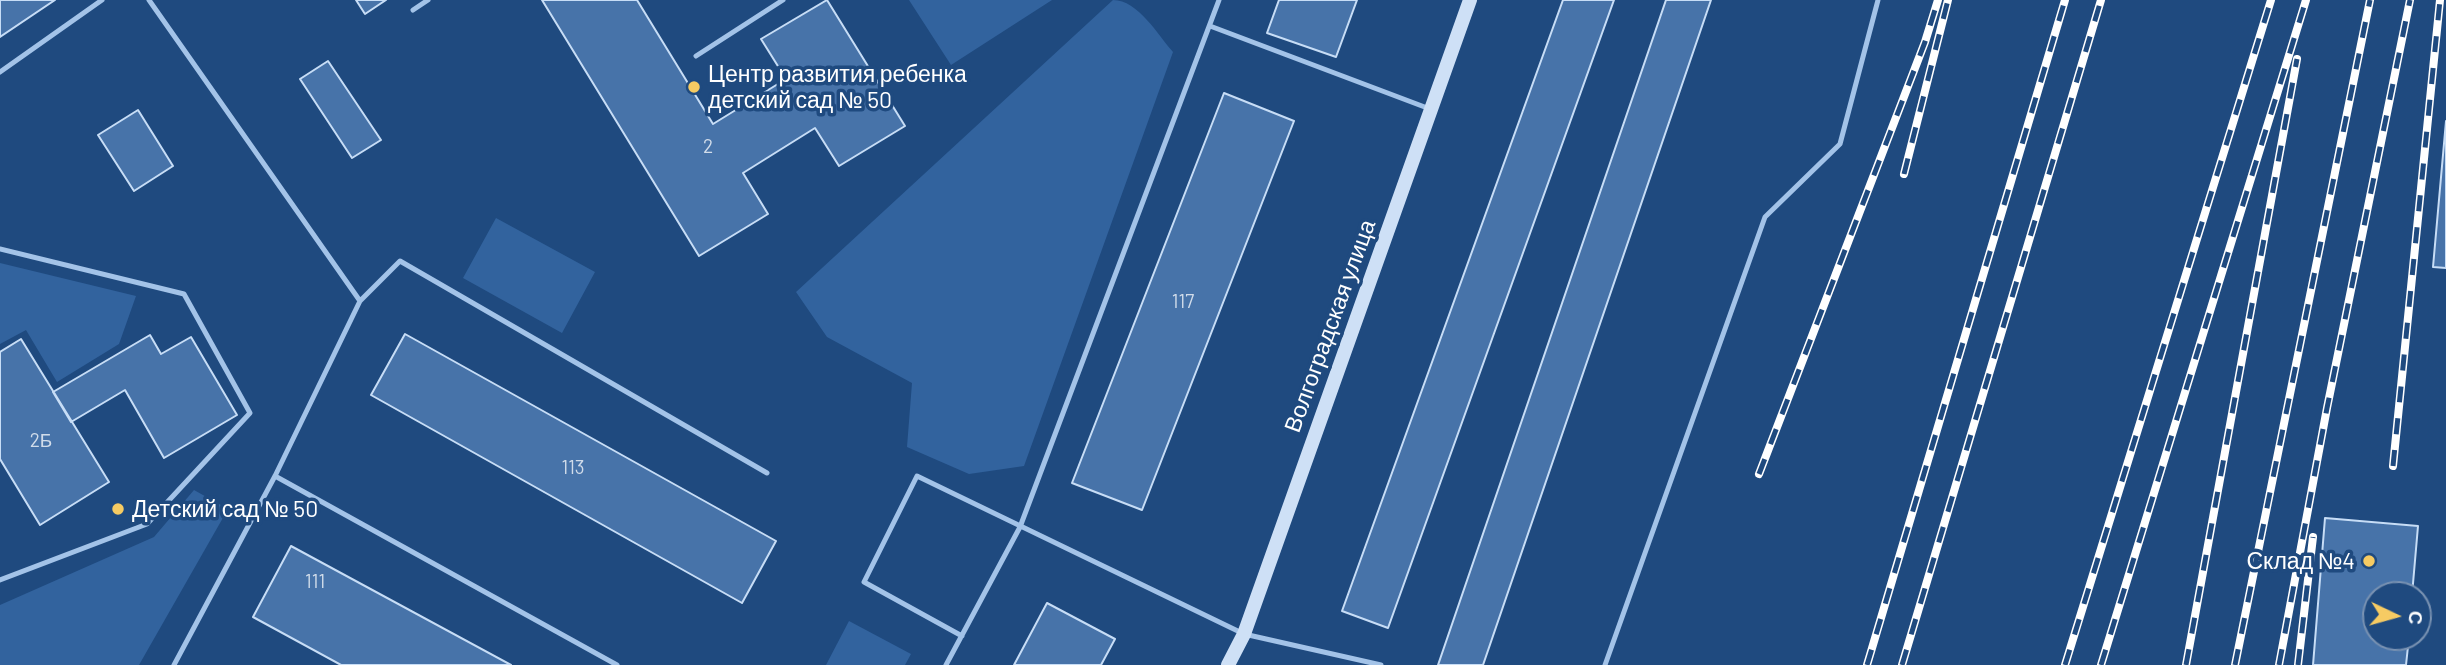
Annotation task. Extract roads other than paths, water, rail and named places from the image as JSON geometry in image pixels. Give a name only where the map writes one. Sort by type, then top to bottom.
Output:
[{"type":"street","name":"Волгоградская улица","points":[[1228,665],[1244,634],[1470,0]]},
{"type":"lane","points":[[0,72],[102,0]]},
{"type":"lane","points":[[149,0],[360,301]]},
{"type":"lane","points":[[413,10],[428,0]]},
{"type":"lane","points":[[696,56],[783,0]]},
{"type":"lane","points":[[946,665],[1020,527],[1219,0]]},
{"type":"lane","points":[[1605,665],[1765,217],[1840,144],[1878,0]]},
{"type":"lane","points":[[1210,26],[1431,110]]},
{"type":"lane","points":[[0,249],[184,294],[250,413],[147,524],[0,580]]},
{"type":"lane","points":[[185,665],[175,663],[275,476],[360,301],[400,261],[767,473]]},
{"type":"lane","points":[[275,476],[617,665]]},
{"type":"lane","points":[[962,636],[864,582],[917,476],[1244,634],[1381,665]]},
{"type":"railway","points":[[1759,474],[1925,42],[1938,0]]},
{"type":"railway","points":[[1904,174],[1948,0]]},
{"type":"railway","points":[[1867,665],[2065,0]]},
{"type":"railway","points":[[1902,665],[2101,0]]},
{"type":"railway","points":[[2065,665],[2271,0]]},
{"type":"railway","points":[[2101,665],[2306,0]]},
{"type":"railway","points":[[2235,665],[2370,0]]},
{"type":"railway","points":[[2279,665],[2327,408],[2410,0]]},
{"type":"railway","points":[[2393,466],[2440,0]]},
{"type":"railway","points":[[2186,665],[2297,59]]},
{"type":"railway","points":[[2298,665],[2313,537]]},
{"type":"place","name":"Центр развития ребенка детский сад № 50","points":[[694,87]]},
{"type":"place","name":"Детский сад № 50","points":[[118,509]]},
{"type":"place","name":"Склад №4","points":[[2369,561]]}]
